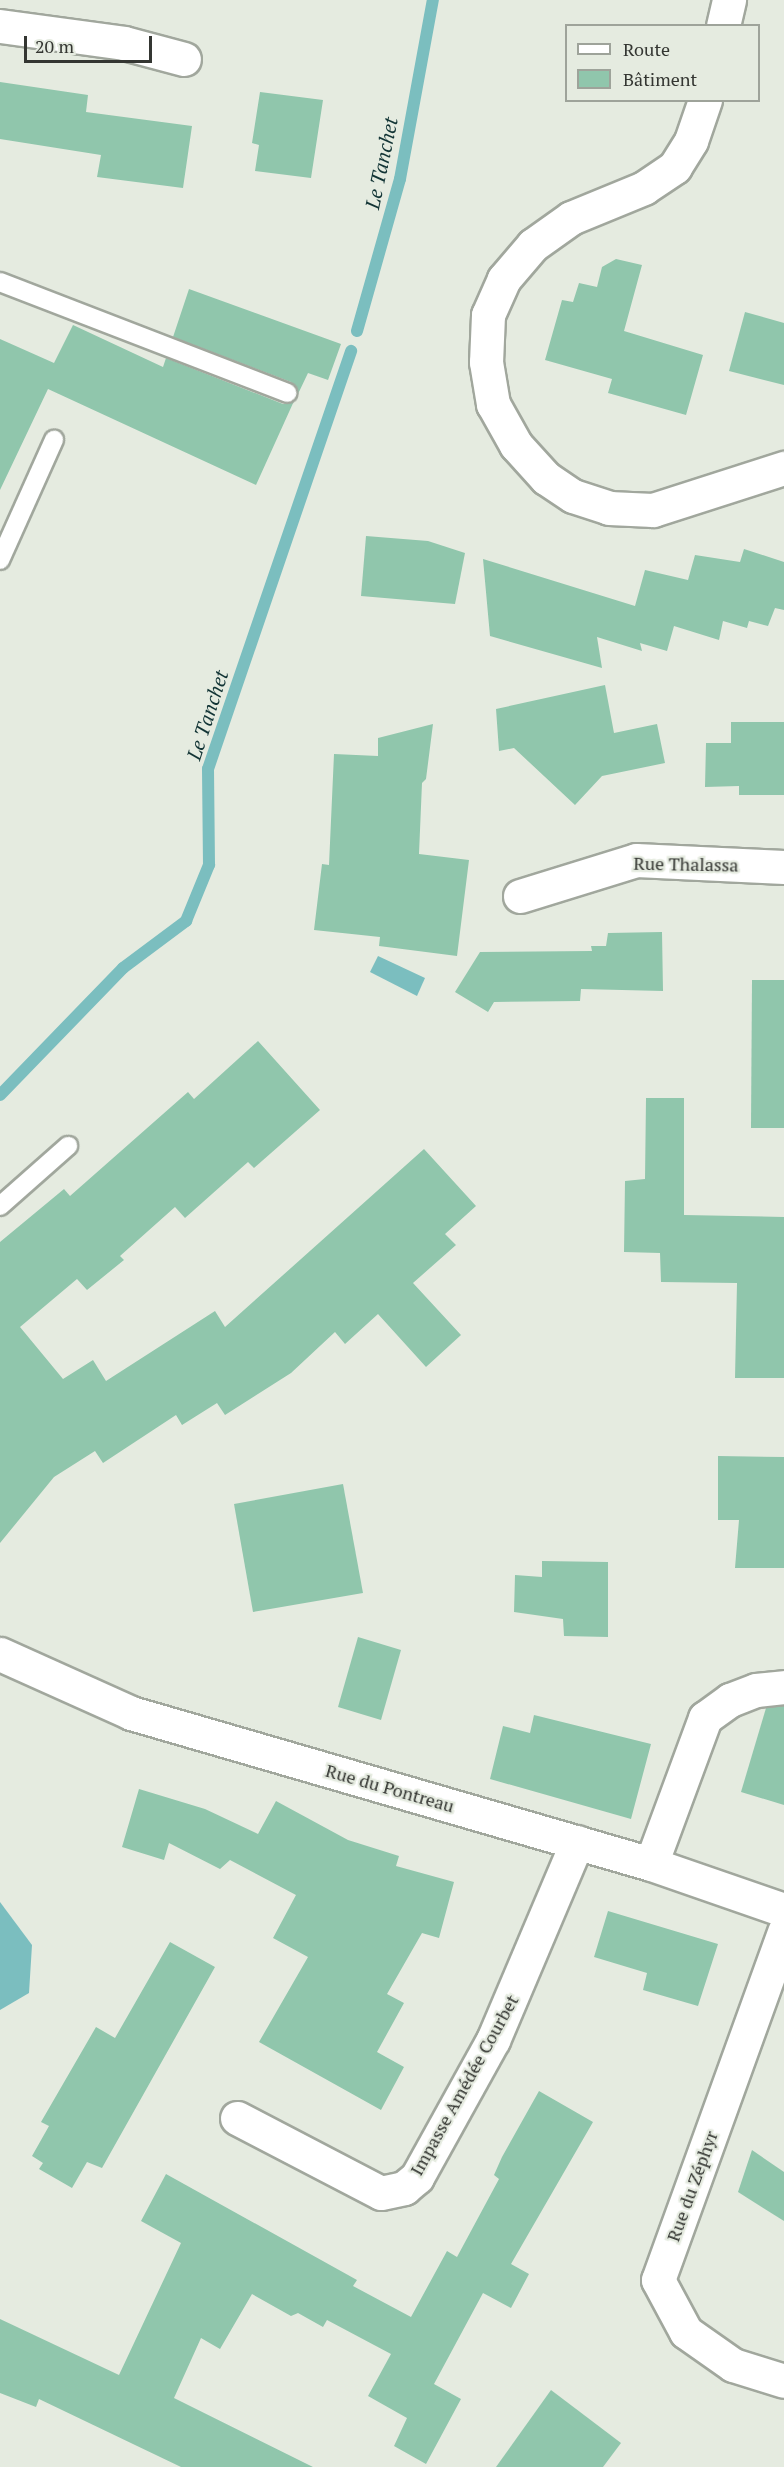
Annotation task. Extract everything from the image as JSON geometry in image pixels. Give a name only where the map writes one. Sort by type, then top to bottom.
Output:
[{"type":"street","points":[[723,24],[729,0]]},
{"type":"street","points":[[0,26],[124,43],[184,59]]},
{"type":"street","points":[[704,102],[691,141],[675,167],[644,188],[571,218],[533,244],[504,279],[488,315],[486,362],[493,404],[516,445],[546,478],[573,496],[609,508],[653,510],[784,468]]},
{"type":"street","name":"Rue Thalassa","points":[[520,896],[636,860],[784,867]]},
{"type":"street","name":"Rue du Pontreau","points":[[0,1654],[131,1713],[651,1864],[784,1910]]},
{"type":"street","points":[[651,1864],[705,1718],[730,1700],[756,1690],[784,1687]]},
{"type":"street","name":"Impasse Amédée Courbet","points":[[237,2118],[381,2193],[404,2188],[417,2176],[493,2040],[577,1842]]},
{"type":"street","name":"Rue du Zéphyr","points":[[784,1932],[658,2280],[686,2332],[733,2365],[784,2381]]},
{"type":"lane","points":[[0,282],[287,393]]},
{"type":"lane","points":[[0,560],[54,440]]},
{"type":"lane","points":[[0,1206],[68,1146]]},
{"type":"water","points":[[378,956],[425,978],[417,996],[370,972]]},
{"type":"water","points":[[0,1902],[32,1945],[29,1993],[0,2010]]},
{"type":"building","points":[[0,82],[88,95],[86,112],[192,126],[183,188],[97,177],[101,155],[0,139]]},
{"type":"building","points":[[260,92],[323,100],[311,178],[255,171],[259,145],[252,143]]},
{"type":"building","points":[[616,259],[642,265],[624,331],[703,355],[686,415],[608,393],[612,379],[545,360],[562,300],[573,302],[579,283],[597,287],[602,267]]},
{"type":"building","points":[[189,289],[341,344],[328,380],[308,373],[298,394],[291,382],[173,337]]},
{"type":"building","points":[[745,312],[784,323],[784,385],[729,371]]},
{"type":"building","points":[[73,325],[163,367],[166,358],[283,404],[294,401],[256,485],[48,389],[0,490],[0,339],[54,363]]},
{"type":"building","points":[[366,536],[428,541],[465,553],[455,604],[361,596]]},
{"type":"building","points":[[744,549],[784,562],[784,610],[775,608],[768,626],[749,621],[747,628],[723,621],[719,640],[674,626],[667,651],[640,643],[642,651],[597,637],[602,668],[490,636],[483,559],[635,606],[645,570],[688,580],[695,555],[740,562]]},
{"type":"building","points":[[605,685],[614,733],[657,724],[665,763],[602,776],[575,805],[514,748],[499,751],[496,709]]},
{"type":"building","points":[[731,722],[784,722],[784,795],[739,795],[739,786],[705,787],[706,743],[731,743]]},
{"type":"building","points":[[433,724],[426,779],[422,783],[419,854],[469,860],[457,956],[379,946],[380,937],[314,930],[322,864],[329,865],[334,754],[378,756],[378,738]]},
{"type":"building","points":[[662,932],[663,991],[581,989],[580,1001],[494,1002],[488,1012],[455,992],[480,952],[592,951],[591,946],[606,946],[608,933]]},
{"type":"building","points":[[752,980],[784,980],[784,1128],[751,1128]]},
{"type":"building","points":[[258,1041],[320,1110],[254,1168],[248,1162],[185,1218],[175,1207],[120,1256],[124,1260],[87,1290],[77,1279],[20,1327],[63,1379],[93,1360],[106,1381],[215,1311],[225,1327],[424,1149],[476,1206],[445,1234],[456,1245],[413,1283],[461,1335],[426,1367],[378,1314],[345,1344],[335,1332],[291,1373],[225,1415],[217,1403],[182,1425],[176,1415],[103,1463],[95,1451],[54,1477],[0,1543],[0,1242],[64,1189],[70,1196],[188,1092],[194,1099]]},
{"type":"building","points":[[646,1098],[684,1098],[684,1215],[784,1217],[784,1378],[735,1378],[737,1283],[661,1282],[660,1253],[624,1252],[625,1181],[645,1179]]},
{"type":"building","points":[[718,1456],[784,1457],[784,1568],[735,1568],[739,1520],[718,1520]]},
{"type":"building","points":[[343,1484],[363,1593],[253,1612],[234,1504]]},
{"type":"building","points":[[542,1561],[608,1562],[608,1637],[564,1636],[563,1619],[514,1612],[515,1575],[542,1577]]},
{"type":"building","points":[[358,1637],[401,1650],[381,1720],[338,1707]]},
{"type":"building","points":[[784,1706],[784,1805],[741,1792],[766,1708]]},
{"type":"building","points":[[534,1715],[651,1744],[631,1819],[490,1779],[503,1726],[530,1733]]},
{"type":"building","points":[[139,1789],[205,1809],[258,1834],[276,1801],[348,1840],[399,1856],[396,1866],[454,1882],[439,1938],[422,1933],[387,1994],[404,2003],[377,2052],[404,2067],[381,2110],[259,2042],[308,1957],[273,1938],[296,1895],[230,1860],[220,1869],[169,1843],[164,1860],[122,1847]]},
{"type":"building","points":[[608,1911],[718,1944],[698,2006],[643,1990],[647,1973],[594,1957]]},
{"type":"building","points":[[170,1942],[215,1967],[102,2168],[87,2162],[72,2188],[39,2169],[43,2163],[32,2156],[49,2126],[41,2122],[96,2027],[115,2038]]},
{"type":"building","points":[[539,2091],[593,2122],[511,2264],[529,2274],[511,2308],[483,2293],[434,2384],[461,2399],[426,2464],[394,2446],[407,2418],[368,2396],[391,2354],[327,2320],[323,2327],[298,2313],[291,2316],[252,2294],[220,2349],[201,2338],[174,2398],[313,2467],[181,2467],[39,2399],[36,2407],[0,2393],[0,2319],[119,2375],[181,2243],[141,2221],[166,2174],[357,2280],[353,2286],[411,2317],[447,2251],[457,2257],[499,2179],[494,2175],[502,2157]]},
{"type":"building","points":[[752,2150],[784,2172],[784,2221],[738,2192]]},
{"type":"building","points":[[551,2390],[621,2443],[603,2467],[496,2467]]},
{"type":"waterway","name":"Le Tanchet","points":[[357,331],[400,179],[433,0]]},
{"type":"waterway","name":"Le Tanchet","points":[[0,1095],[123,968],[186,921],[209,865],[208,769],[351,351]]}]
